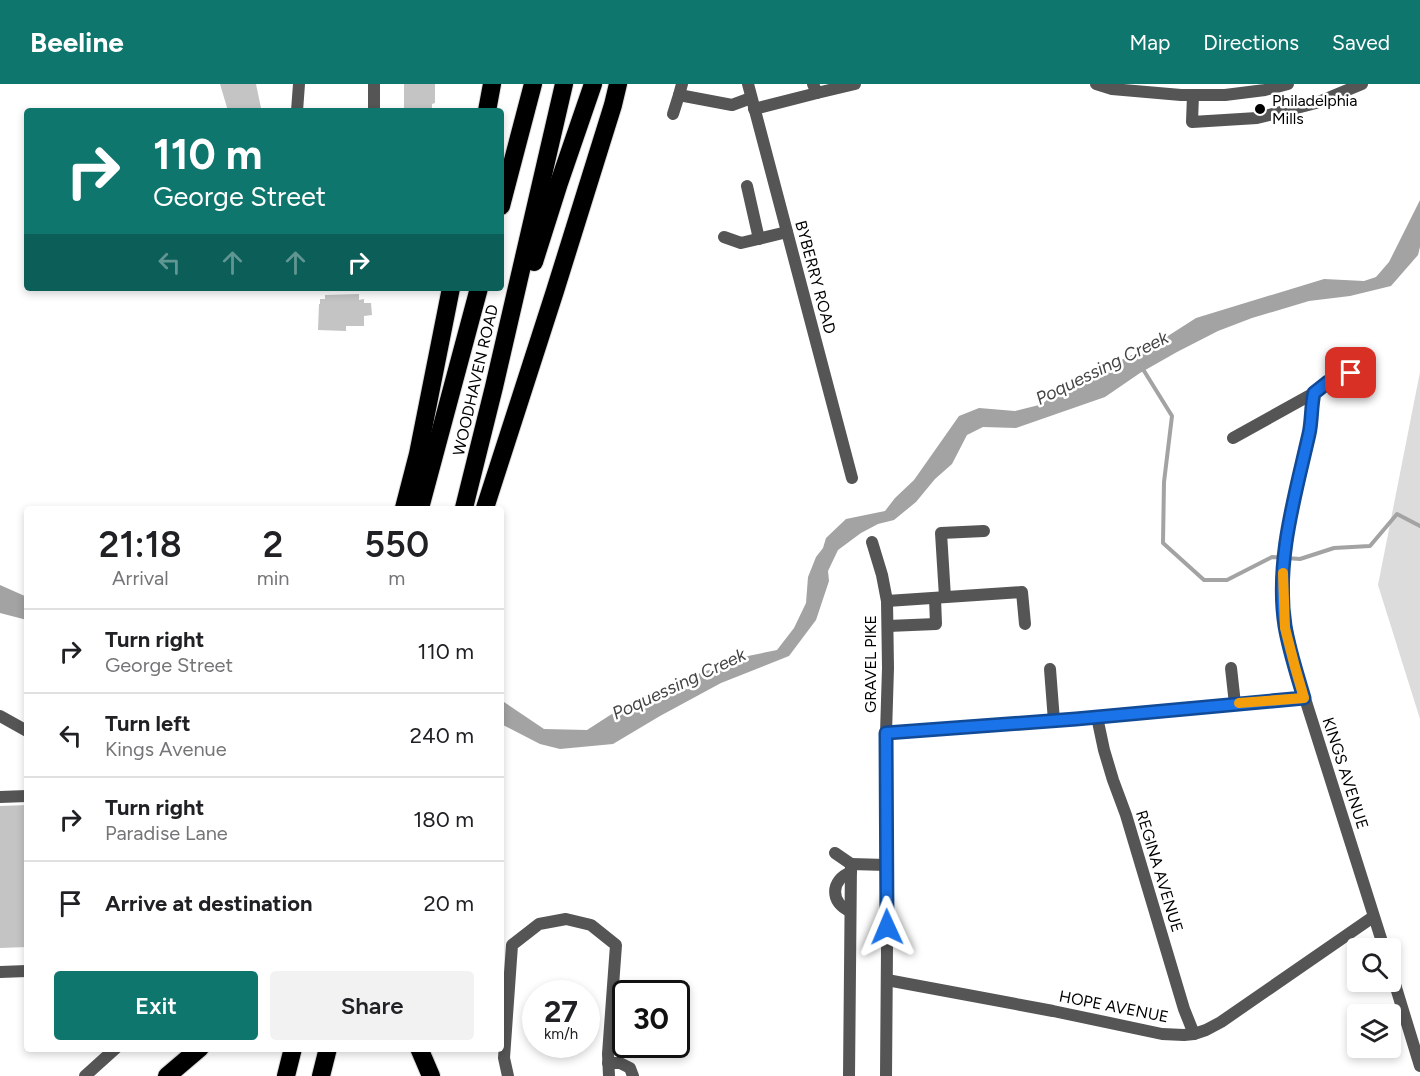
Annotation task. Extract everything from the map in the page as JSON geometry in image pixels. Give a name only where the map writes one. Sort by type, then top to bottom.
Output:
[{"type":"highway","points":[[488,108],[492,84]]},
{"type":"highway","points":[[514,158],[525,84]]},
{"type":"highway","points":[[504,195],[533,84]]},
{"type":"highway","name":"WOODHAVEN ROAD","points":[[464,506],[564,84]]},
{"type":"highway","points":[[494,387],[593,84]]},
{"type":"highway","points":[[486,506],[555,291],[618,84]]},
{"type":"highway","points":[[405,506],[418,454],[450,291]]},
{"type":"highway","name":"WOODHAVEN ROAD","points":[[421,506],[478,291]]},
{"type":"highway","points":[[167,1076],[195,1052]]},
{"type":"highway","points":[[286,1076],[292,1052]]},
{"type":"highway","points":[[321,1076],[327,1052]]},
{"type":"street","points":[[297,108],[299,84]]},
{"type":"street","points":[[374,84],[374,108]]},
{"type":"street","name":"BYBERRY ROAD","points":[[748,84],[852,478]]},
{"type":"street","points":[[673,114],[680,89],[732,105],[753,103],[815,88],[855,84]]},
{"type":"street","points":[[1096,84],[1112,89],[1148,88],[1225,95],[1259,91],[1288,84]]},
{"type":"street","points":[[1188,91],[1192,122],[1257,118],[1316,103],[1362,84]]},
{"type":"street","points":[[747,186],[759,238]]},
{"type":"street","points":[[724,237],[741,243],[787,232]]},
{"type":"street","points":[[1233,438],[1314,393],[1328,382],[1365,368]]},
{"type":"street","name":"KINGS AVENUE","points":[[1314,393],[1311,428],[1295,493],[1286,547],[1285,628],[1304,698],[1380,938]]},
{"type":"street","points":[[888,626],[936,624],[940,598],[941,533],[984,531]]},
{"type":"street","name":"GRAVEL PIKE","points":[[873,542],[887,601],[888,626],[886,1076]]},
{"type":"street","points":[[887,601],[1022,592],[1025,624]]},
{"type":"street","points":[[1231,668],[1235,704]]},
{"type":"street","points":[[1050,669],[1054,721]]},
{"type":"street","points":[[886,733],[1054,721],[1304,698]]},
{"type":"street","points":[[0,716],[24,729]]},
{"type":"street","name":"REGINA AVENUE","points":[[1097,717],[1113,780],[1126,815],[1184,1009],[1194,1034]]},
{"type":"street","points":[[0,797],[24,796]]},
{"type":"street","points":[[835,853],[851,868]]},
{"type":"street","points":[[849,1076],[850,911],[839,904],[836,898],[836,885],[851,868],[886,865]]},
{"type":"street","name":"HOPE AVENUE","points":[[887,980],[1162,1034],[1194,1034],[1221,1022],[1373,917]]},
{"type":"street","points":[[508,1076],[504,1059],[512,945],[539,924],[566,919],[591,925],[616,945],[609,1076]]},
{"type":"street","points":[[0,972],[24,971]]},
{"type":"street","points":[[1397,992],[1420,1066]]},
{"type":"street","points":[[85,1076],[112,1052]]},
{"type":"street","points":[[608,1063],[620,1063],[630,1068],[633,1076]]},
{"type":"shaded area","points":[[1420,372],[1420,719],[1378,585]]},
{"type":"water","name":"Poquessing Creek","points":[[1420,200],[1418,255],[1391,286],[1350,296],[1309,301],[1252,318],[1218,331],[1177,352],[1140,373],[1105,397],[1016,428],[983,427],[967,435],[952,464],[935,479],[916,502],[894,520],[878,524],[861,533],[838,550],[828,571],[829,581],[816,620],[789,656],[721,683],[613,744],[560,749],[540,744],[504,726],[504,702],[544,729],[587,730],[632,701],[748,656],[777,650],[794,628],[806,603],[808,577],[826,538],[846,519],[885,511],[914,480],[959,416],[979,408],[1015,411],[1043,404],[1054,392],[1157,343],[1196,318],[1324,279],[1364,281],[1376,277],[1389,262]]},
{"type":"water","points":[[0,585],[24,596],[24,619],[0,613]]},
{"type":"building","points":[[220,84],[256,84],[261,108],[227,108]]},
{"type":"building","points":[[404,84],[435,84],[435,103],[432,104],[432,108],[404,108]]},
{"type":"building","points":[[359,294],[359,300],[364,299],[364,303],[371,303],[372,315],[364,316],[364,326],[346,326],[346,331],[318,330],[320,299],[325,299],[325,295]]},
{"type":"building","points":[[24,805],[24,947],[0,948],[0,806]]},
{"type":"waterway","name":"Poquessing Creek","points":[[1141,366],[1172,416],[1164,482],[1163,543],[1204,580],[1227,580],[1272,557],[1300,559],[1334,548],[1370,546],[1397,514],[1420,526]]},
{"type":"slow traffic","points":[[1239,703],[1304,698],[1285,628],[1283,573]]},
{"type":"place","name":"Philadelphia Mills","points":[[1260,109]]},
{"type":"route","points":[[887,927],[886,733],[1076,719],[1304,698],[1284,618],[1283,578],[1288,528],[1311,428],[1314,393],[1328,382],[1351,373]]}]
